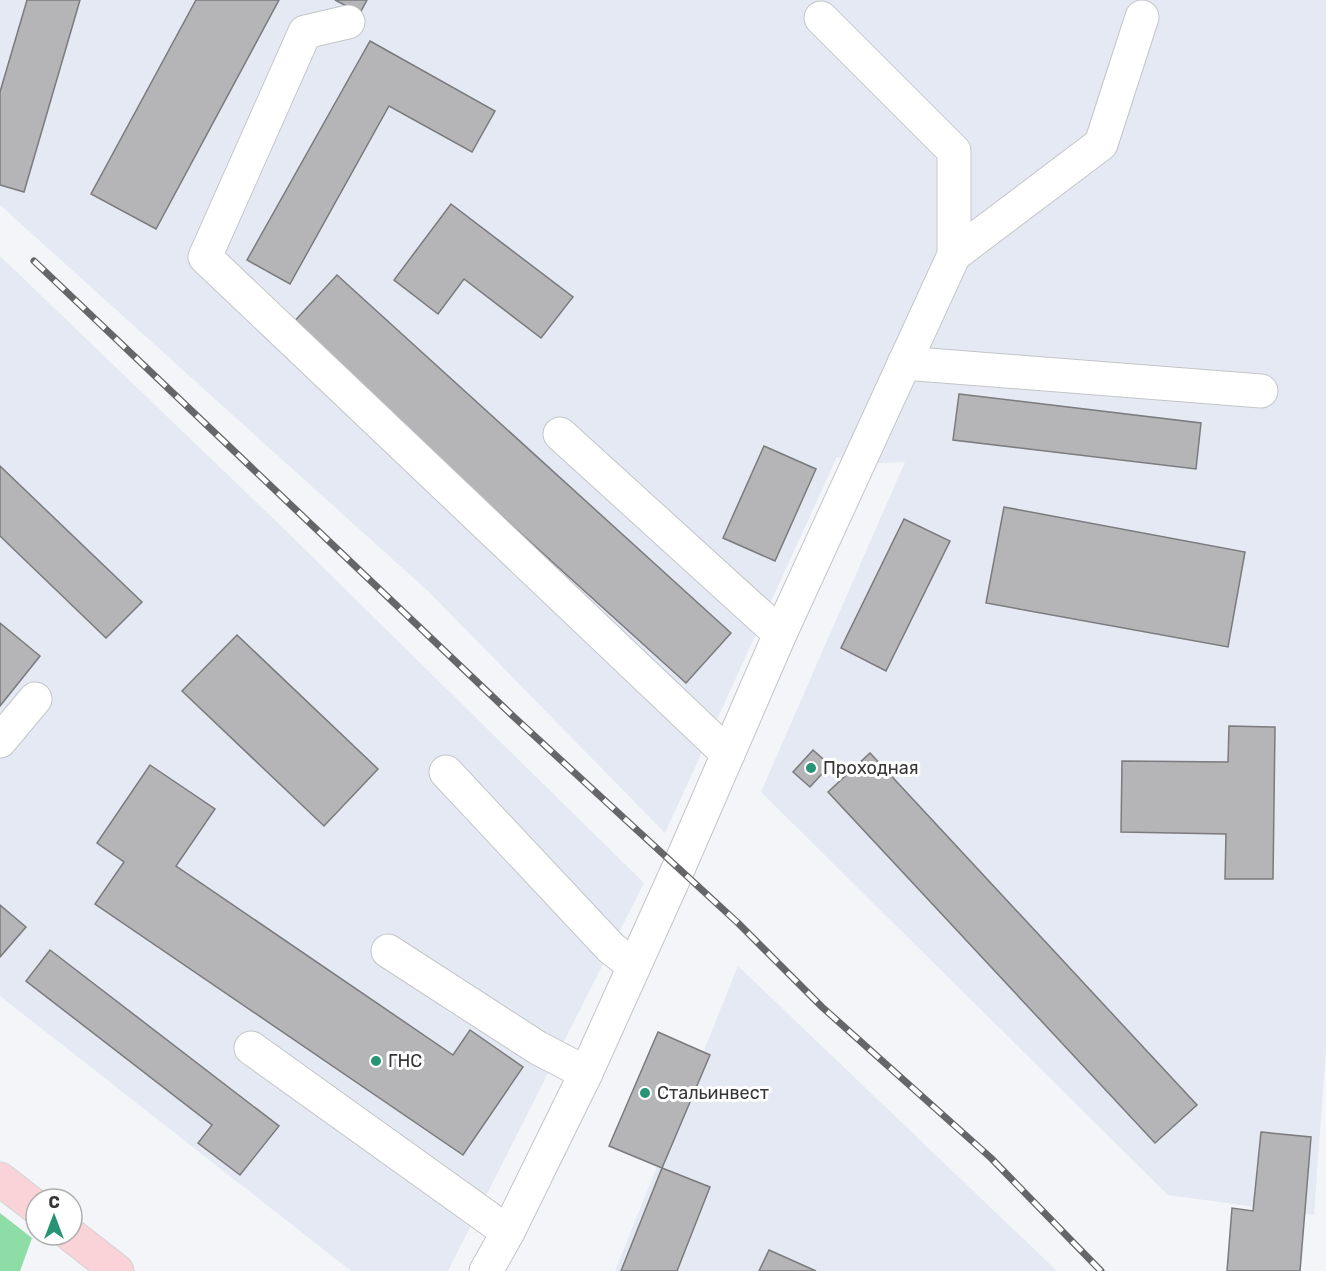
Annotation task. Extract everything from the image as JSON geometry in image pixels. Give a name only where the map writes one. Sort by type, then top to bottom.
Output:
[{"type":"main road","points":[[0,1179],[24,1198]]},
{"type":"main road","points":[[83,1247],[104,1267]]},
{"type":"street","points":[[954,255],[1101,144],[1142,17]]},
{"type":"street","points":[[495,1267],[508,1232],[586,1072],[780,634],[954,255],[954,151],[820,18]]},
{"type":"street","points":[[348,22],[305,32],[205,257],[728,754]]},
{"type":"street","points":[[904,363],[1261,391]]},
{"type":"street","points":[[560,434],[780,634]]},
{"type":"street","points":[[0,741],[35,699]]},
{"type":"street","points":[[446,772],[611,948],[634,966]]},
{"type":"street","points":[[388,951],[538,1048],[586,1072]]},
{"type":"street","points":[[251,1048],[508,1232]]},
{"type":"shaded area","points":[[0,0],[1326,0],[1326,1047],[1314,1215],[1168,1195],[761,792],[905,462],[858,464],[837,457],[665,833],[429,592],[0,205]]},
{"type":"shaded area","points":[[0,256],[281,526],[644,883],[448,1271],[351,1271],[0,996]]},
{"type":"shaded area","points":[[738,966],[1057,1271],[615,1271]]},
{"type":"green space","points":[[0,1213],[24,1232],[24,1247],[29,1247],[20,1271],[0,1271]]},
{"type":"building","points":[[27,0],[80,0],[24,192],[0,185],[0,92]]},
{"type":"building","points":[[196,0],[279,0],[156,229],[91,194]]},
{"type":"building","points":[[335,0],[367,0],[360,13]]},
{"type":"building","points":[[370,41],[495,111],[472,152],[389,106],[290,284],[247,260]]},
{"type":"building","points":[[451,204],[573,297],[541,338],[464,279],[438,314],[394,280]]},
{"type":"building","points":[[337,275],[731,633],[686,683],[291,325]]},
{"type":"building","points":[[959,394],[1201,423],[1196,469],[953,440]]},
{"type":"building","points":[[764,446],[816,469],[775,561],[723,538]]},
{"type":"building","points":[[0,466],[142,602],[106,638],[0,536]]},
{"type":"building","points":[[1004,507],[1245,552],[1228,647],[986,603]]},
{"type":"building","points":[[904,519],[950,541],[886,671],[841,648]]},
{"type":"building","points":[[0,623],[40,656],[0,706]]},
{"type":"building","points":[[237,635],[378,769],[324,826],[182,691]]},
{"type":"building","points":[[1229,726],[1275,727],[1273,879],[1225,879],[1226,834],[1121,832],[1122,761],[1228,762]]},
{"type":"building","name":"Проходная","points":[[813,750],[830,765],[810,787],[793,772]]},
{"type":"building","points":[[870,753],[1197,1105],[1155,1143],[828,792]]},
{"type":"building","points":[[150,765],[215,809],[176,866],[453,1055],[470,1030],[523,1067],[463,1155],[95,904],[124,862],[97,843]]},
{"type":"building","points":[[0,905],[26,927],[0,957]]},
{"type":"building","points":[[50,950],[279,1126],[240,1175],[198,1143],[212,1125],[26,981]]},
{"type":"building","points":[[658,1032],[710,1055],[662,1168],[609,1146]]},
{"type":"building","points":[[1261,1132],[1311,1137],[1300,1271],[1227,1271],[1232,1208],[1253,1211]]},
{"type":"building","points":[[662,1168],[710,1187],[677,1271],[621,1271]]},
{"type":"building","points":[[769,1250],[816,1271],[759,1271]]},
{"type":"railway","points":[[34,261],[514,717],[738,923],[822,1007],[991,1158],[1101,1271]]},
{"type":"place","name":"Проходная","points":[[811,768]]},
{"type":"place","name":"ГНС","points":[[376,1061]]},
{"type":"place","name":"Стальинвест","points":[[645,1093]]}]
